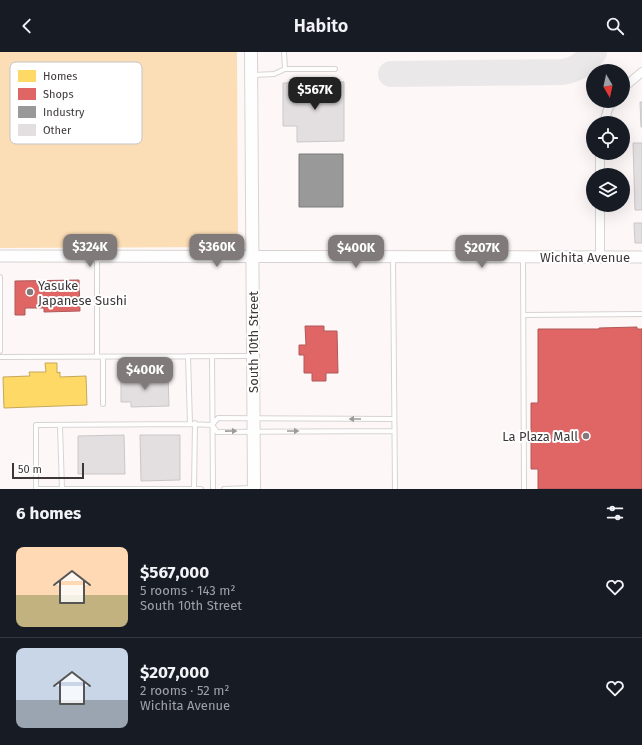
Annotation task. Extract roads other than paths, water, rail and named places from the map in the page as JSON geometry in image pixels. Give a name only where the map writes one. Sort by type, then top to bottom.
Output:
[{"type":"main road","name":"South 10th Street","points":[[251,52],[254,489]]},
{"type":"main road","name":"Wichita Avenue","points":[[0,256],[642,257]]},
{"type":"street","points":[[630,82],[642,72]]},
{"type":"street","points":[[600,212],[600,258]]},
{"type":"lane","points":[[284,52],[285,68]]},
{"type":"lane","points":[[251,75],[274,74],[285,68],[335,69]]},
{"type":"lane","points":[[96,256],[97,357]]},
{"type":"lane","points":[[393,257],[395,489]]},
{"type":"lane","points":[[524,257],[524,489]]},
{"type":"lane","points":[[0,277],[0,351]]},
{"type":"lane","points":[[524,315],[642,314]]},
{"type":"lane","points":[[188,356],[190,424]]},
{"type":"lane","points":[[212,356],[213,489]]},
{"type":"lane","points":[[0,357],[253,356]]},
{"type":"lane","points":[[103,357],[103,404]]},
{"type":"lane","points":[[212,425],[218,418],[394,419]]},
{"type":"lane","points":[[201,489],[36,489],[36,426],[195,423],[212,425],[217,432],[394,430]]},
{"type":"lane","points":[[194,489],[195,423]]},
{"type":"lane","points":[[60,426],[62,489]]},
{"type":"lane","points":[[224,489],[254,489]]},
{"type":"place","name":"Yasuke Japanese Sushi","points":[[30,292]]},
{"type":"place","name":"La Plaza Mall","points":[[586,436]]}]
